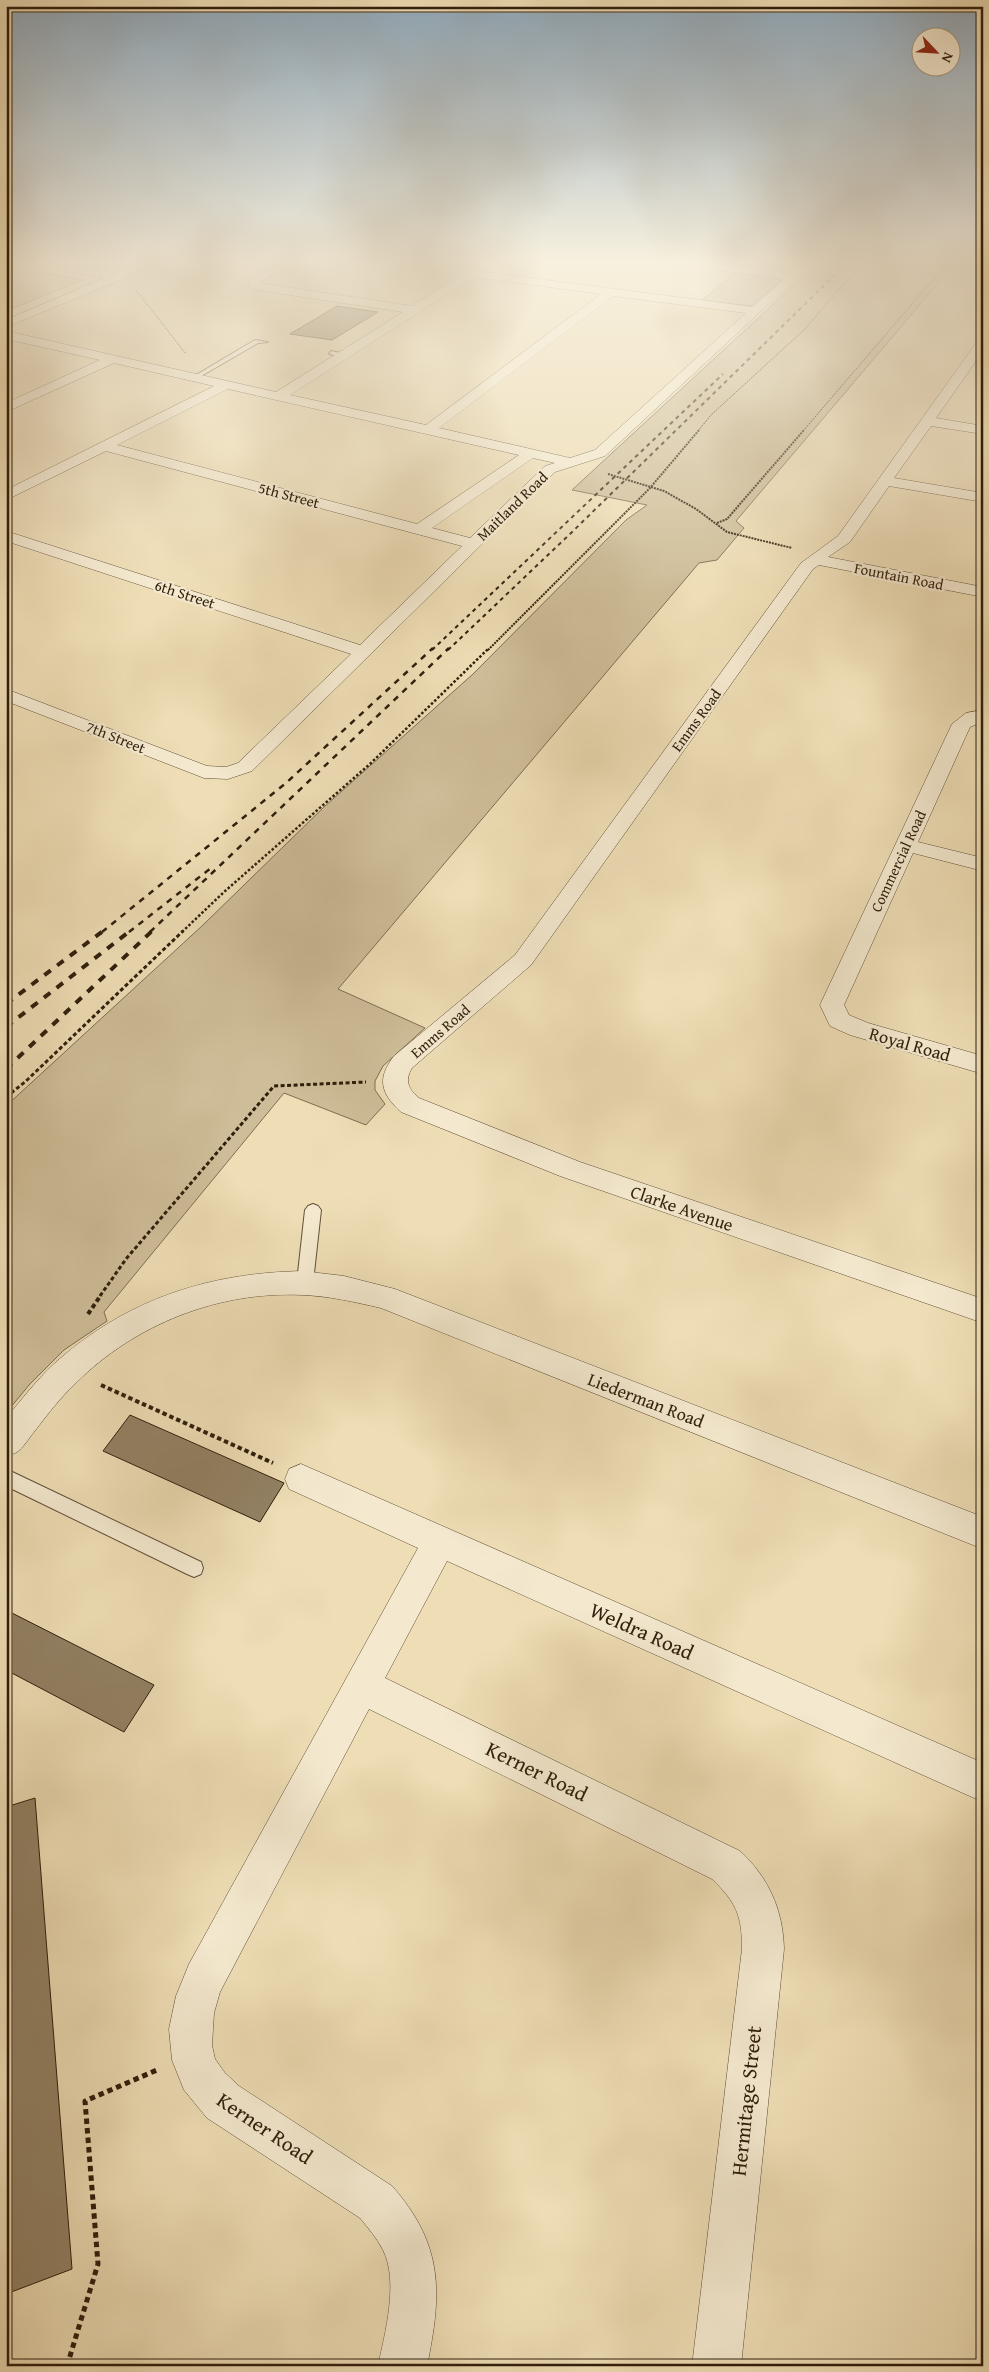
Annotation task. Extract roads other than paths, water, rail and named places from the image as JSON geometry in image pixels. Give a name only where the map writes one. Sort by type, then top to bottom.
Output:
[{"type":"street","points":[[6,408],[85,372]]},
{"type":"street","points":[[167,372],[430,429],[570,462]]},
{"type":"street","points":[[279,396],[313,372]]},
{"type":"street","points":[[430,429],[506,372]]},
{"type":"street","name":"Maitland Road","points":[[228,773],[251,763],[550,469],[596,456],[688,372]]},
{"type":"street","name":"Emms Road","points":[[394,1083],[394,1076],[403,1062],[523,960],[807,566],[844,539],[962,372]]},
{"type":"street","points":[[6,496],[226,385]]},
{"type":"street","points":[[927,421],[983,430]]},
{"type":"street","name":"5th Street","points":[[104,446],[474,544]]},
{"type":"street","points":[[420,529],[531,452]]},
{"type":"street","points":[[885,481],[983,498]]},
{"type":"street","name":"6th Street","points":[[6,536],[364,652]]},
{"type":"street","name":"Fountain Road","points":[[818,557],[983,592]]},
{"type":"street","name":"7th Street","points":[[6,694],[204,772],[228,773]]},
{"type":"street","name":"Commercial Road","points":[[839,1020],[832,1005],[962,724],[973,717],[983,716]]},
{"type":"street","points":[[905,845],[983,865]]},
{"type":"street","name":"Royal Road","points":[[839,1020],[859,1029],[983,1065]]},
{"type":"street","name":"Clarke Avenue","points":[[394,1083],[396,1092],[410,1105],[570,1169],[983,1312]]},
{"type":"street","name":"Liederman Road","points":[[6,1442],[46,1393],[74,1365],[129,1326],[159,1311],[190,1299],[247,1285],[305,1282],[332,1284],[385,1297],[983,1533]]},
{"type":"street","name":"Weldra Road","points":[[301,1479],[983,1784]]},
{"type":"street","name":"Kerner Road","points":[[402,2366],[410,2328],[414,2292],[410,2257],[402,2235],[391,2217],[376,2202],[223,2102],[209,2090],[198,2074],[192,2055],[189,2029],[193,2002],[204,1979],[440,1541]]},
{"type":"street","name":"Kerner Road","points":[[362,1686],[711,1857]]},
{"type":"street","name":"Hermitage Street","points":[[711,1857],[726,1865],[740,1876],[751,1891],[759,1909],[763,1928],[763,1948],[716,2366]]},
{"type":"lane","points":[[194,378],[205,372]]},
{"type":"lane","points":[[305,1282],[313,1210]]},
{"type":"lane","points":[[6,1476],[194,1568]]},
{"type":"railway","points":[[448,650],[736,372]]},
{"type":"railway","points":[[432,650],[723,374]]},
{"type":"railway","points":[[102,932],[286,783],[433,648]]},
{"type":"railway","points":[[150,932],[449,648]]},
{"type":"railway","points":[[129,932],[211,868]]},
{"type":"railway","points":[[6,1004],[103,931]]},
{"type":"railway","points":[[6,1027],[130,931]]},
{"type":"railway","points":[[6,1069],[152,931]]}]
